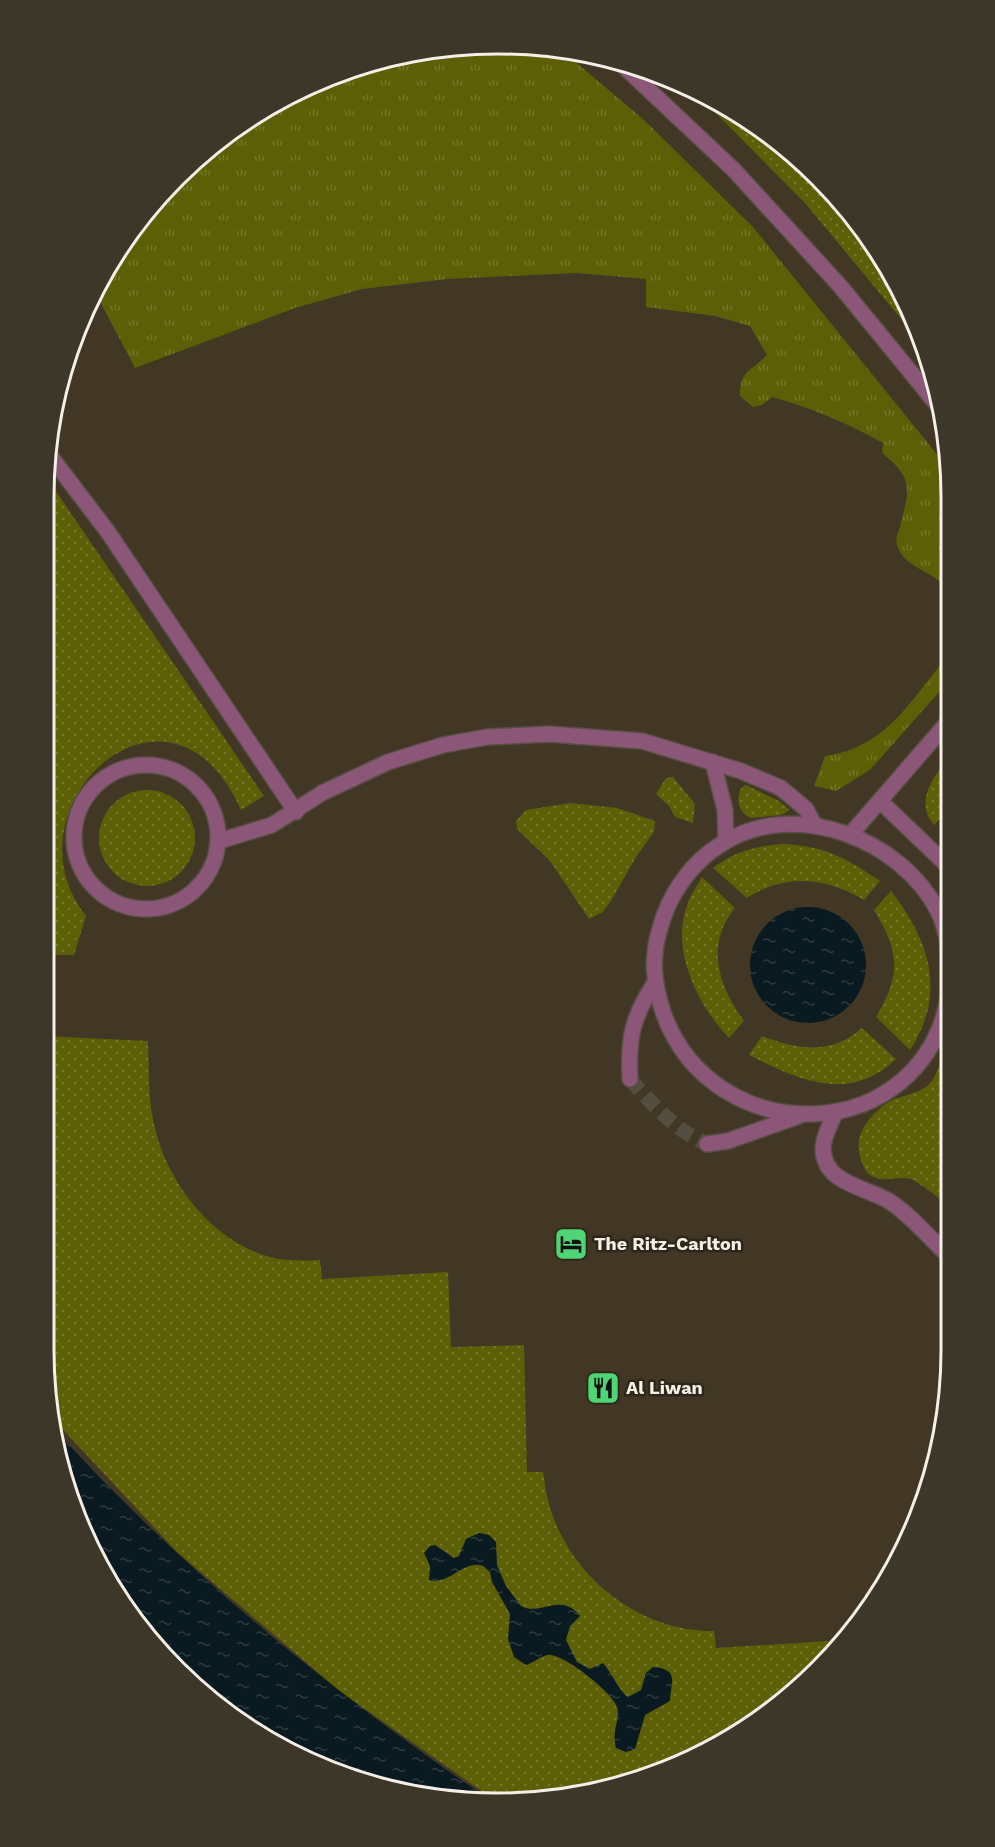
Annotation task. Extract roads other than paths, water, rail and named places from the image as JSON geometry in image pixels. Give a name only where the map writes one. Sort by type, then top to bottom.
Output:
[{"type":"lane","points":[[634,76],[741,178],[841,287],[928,394]]},
{"type":"lane","points":[[56,463],[108,532],[296,812]]},
{"type":"lane","points":[[850,835],[941,730]]},
{"type":"lane","points":[[219,841],[272,825],[322,794],[388,762],[443,745],[487,737],[549,734],[642,741],[713,762],[781,788],[806,809],[815,826]]},
{"type":"lane","points":[[713,762],[725,810],[726,840]]},
{"type":"lane","points":[[146,764],[165,766],[182,774],[197,785],[209,800],[216,817],[219,841],[210,873],[198,888],[183,900],[166,907],[147,910],[119,904],[95,888],[80,865],[74,837],[80,809],[94,785],[118,770],[146,764]]},
{"type":"lane","points":[[880,801],[941,859]]},
{"type":"lane","points":[[941,918],[902,866],[850,835],[815,826],[770,827],[726,840],[697,862],[671,899],[656,942],[654,984],[668,1026],[678,1045],[706,1078],[743,1101],[772,1110],[803,1115],[835,1113],[881,1096],[900,1082],[918,1064],[941,1035]]},
{"type":"lane","points":[[630,1078],[630,1036],[638,1008],[654,984]]},
{"type":"lane","points":[[835,1113],[823,1146],[824,1156],[834,1173],[840,1180],[884,1197],[926,1230],[941,1247]]},
{"type":"lane","points":[[707,1144],[728,1141],[803,1115]]},
{"type":"water","points":[[808,907],[830,911],[849,924],[862,943],[866,965],[862,987],[849,1006],[830,1019],[808,1023],[786,1019],[767,1006],[754,987],[750,965],[754,943],[767,924],[786,911]]},
{"type":"water","points":[[64,1439],[156,1534],[209,1582],[317,1673],[479,1792],[440,1789],[383,1778],[328,1759],[276,1734],[205,1683],[164,1642],[113,1571],[88,1519],[69,1464]]},
{"type":"water","points":[[479,1533],[489,1535],[496,1542],[497,1565],[506,1586],[521,1606],[536,1609],[565,1605],[580,1616],[570,1626],[566,1640],[577,1662],[590,1669],[603,1663],[628,1697],[641,1690],[646,1673],[653,1667],[662,1668],[671,1674],[670,1701],[645,1715],[635,1749],[626,1752],[616,1748],[617,1707],[597,1684],[575,1666],[554,1656],[547,1655],[526,1665],[514,1657],[508,1639],[510,1614],[492,1582],[490,1572],[483,1566],[469,1566],[443,1579],[429,1580],[430,1566],[424,1553],[430,1546],[435,1545],[454,1558],[459,1556],[466,1539]]},
{"type":"tunnel","points":[[630,1079],[675,1124],[707,1144]]},
{"type":"place","name":"The Ritz-Carlton","points":[[571,1244]]},
{"type":"place","name":"Al Liwan","points":[[603,1388]]}]
